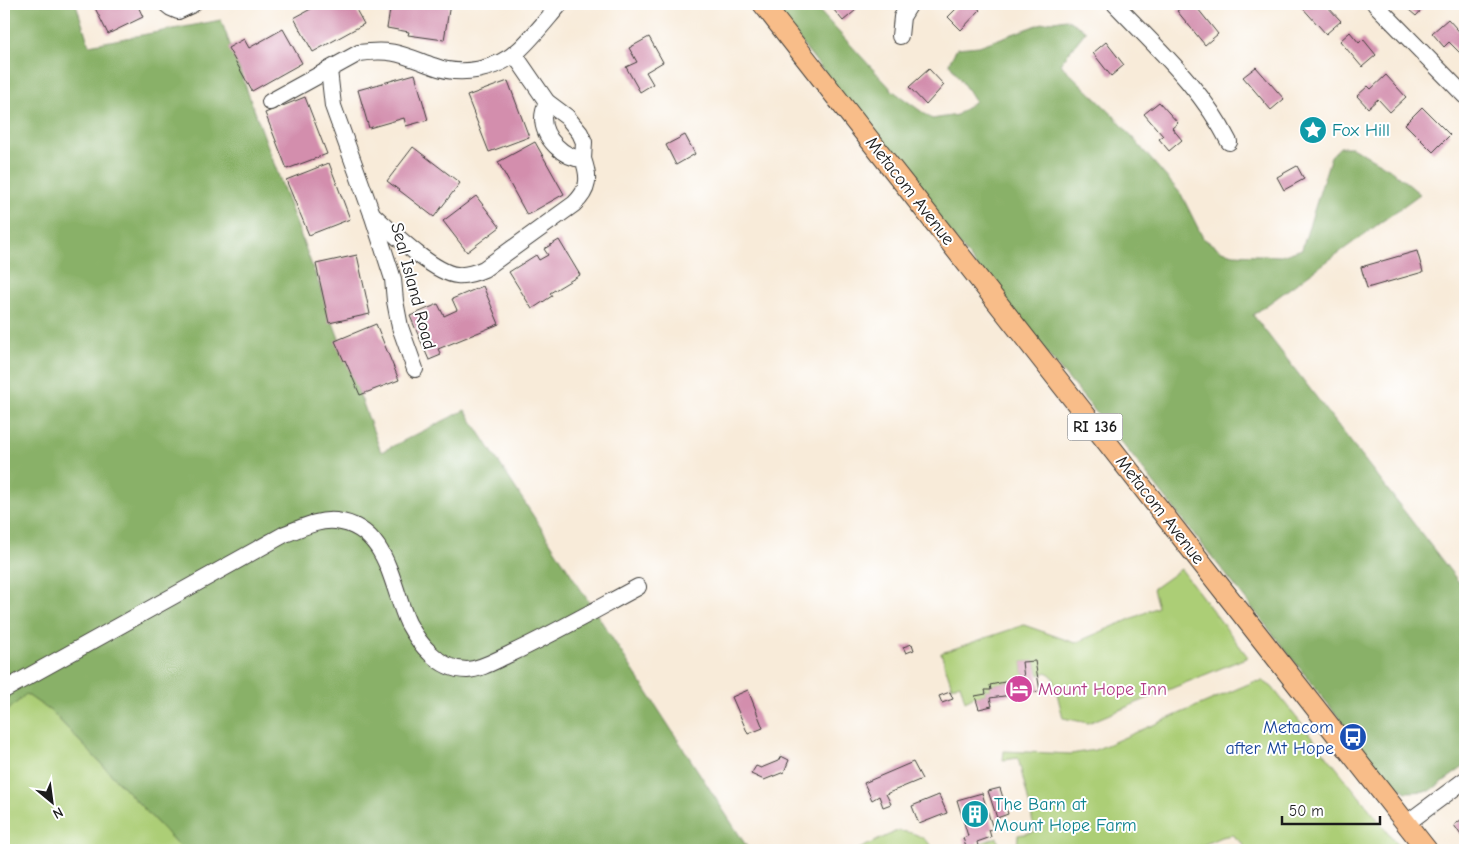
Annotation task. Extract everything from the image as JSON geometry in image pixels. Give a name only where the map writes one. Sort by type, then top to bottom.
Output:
[{"type":"main road","name":"Metacom Avenue","points":[[764,4],[1428,850]]},
{"type":"street","points":[[166,4],[178,11],[193,4]]},
{"type":"street","points":[[270,102],[359,53],[384,51],[397,53],[436,67],[458,71],[469,71],[491,66],[514,54],[560,4]]},
{"type":"street","points":[[900,36],[902,17],[910,4]]},
{"type":"street","points":[[1115,4],[1196,91],[1218,120],[1229,142]]},
{"type":"street","points":[[1374,4],[1462,86]]},
{"type":"street","name":"Seal Island Road","points":[[372,214],[403,243],[442,271],[457,275],[475,273],[484,269],[581,197],[588,183],[588,174],[583,160],[584,142],[580,133],[567,117],[547,102],[514,54]]},
{"type":"street","name":"Seal Island Road","points":[[328,70],[333,106],[393,279],[400,327],[415,369]]},
{"type":"street","points":[[547,102],[543,119],[552,141],[568,155],[583,160]]},
{"type":"street","points":[[4,690],[285,534],[315,523],[335,520],[349,524],[373,540],[385,559],[408,623],[421,645],[441,664],[458,669],[469,670],[482,667],[538,641],[638,587]]},
{"type":"street","points":[[1407,823],[1465,780]]},
{"type":"green space","points":[[4,4],[76,4],[89,45],[221,20],[381,452],[465,410],[749,850],[183,850],[52,712],[26,694],[4,714]]},
{"type":"green space","points":[[771,4],[813,4],[893,91],[932,119],[957,115],[975,101],[949,63],[957,48],[979,46],[1043,23],[1066,19],[1086,31],[1060,64],[1113,115],[1181,194],[1203,238],[1222,251],[1234,254],[1281,256],[1302,249],[1331,156],[1340,147],[1352,147],[1390,169],[1420,194],[1253,315],[1465,590],[1465,766],[1430,791],[1406,792],[1387,779],[1134,458],[1010,309]]},
{"type":"green space","points":[[1181,569],[1248,657],[1088,723],[1063,718],[1053,677],[1047,672],[1039,675],[1035,661],[1022,662],[1024,678],[991,685],[991,690],[985,690],[986,694],[975,696],[965,701],[960,684],[952,687],[941,653],[1024,625],[1075,643],[1158,607],[1153,589]]},
{"type":"green space","points":[[1263,681],[1272,687],[1402,850],[1246,850],[1241,842],[1232,835],[1221,837],[1192,850],[1017,850],[1018,835],[1034,832],[1031,811],[1018,758],[1003,760],[1004,751],[1071,754],[1095,750],[1253,682]]},
{"type":"green space","points":[[26,694],[52,712],[183,850],[4,850],[4,714]]},
{"type":"green space","points":[[897,831],[909,832],[918,836],[927,841],[936,850],[857,850]]},
{"type":"green space","points":[[997,837],[999,846],[982,850],[979,844]]},
{"type":"building","points":[[93,4],[137,4],[143,17],[108,34]]},
{"type":"building","points":[[320,4],[353,4],[364,24],[313,52],[294,18]]},
{"type":"building","points":[[391,4],[450,4],[444,40],[408,35],[409,32],[387,28]]},
{"type":"building","points":[[660,4],[671,4],[663,8]]},
{"type":"building","points":[[829,4],[851,4],[856,10],[843,21]]},
{"type":"building","points":[[961,4],[973,4],[980,10],[961,30],[948,17]]},
{"type":"building","points":[[1186,4],[1194,4],[1218,34],[1205,45],[1177,11]]},
{"type":"building","points":[[1301,4],[1314,4],[1318,7],[1321,4],[1325,4],[1341,21],[1326,34]]},
{"type":"building","points":[[1402,4],[1427,4],[1416,16]]},
{"type":"building","points":[[1448,19],[1465,38],[1465,54],[1463,56],[1449,42],[1444,47],[1432,33]]},
{"type":"building","points":[[283,29],[302,63],[252,91],[228,48],[244,39],[249,48]]},
{"type":"building","points":[[1350,32],[1359,43],[1363,39],[1376,55],[1362,67],[1340,41]]},
{"type":"building","points":[[649,37],[663,62],[646,72],[653,84],[640,92],[626,67],[637,62],[629,48]]},
{"type":"building","points":[[1106,42],[1124,65],[1111,76],[1093,53]]},
{"type":"building","points":[[1256,67],[1284,99],[1271,110],[1243,77]]},
{"type":"building","points":[[929,69],[944,85],[926,105],[909,87]]},
{"type":"building","points":[[415,74],[428,120],[406,126],[404,118],[369,128],[358,90]]},
{"type":"building","points":[[1386,75],[1406,97],[1390,112],[1378,99],[1368,108],[1357,96],[1368,86],[1371,89]]},
{"type":"building","points":[[508,81],[529,137],[489,152],[467,96]]},
{"type":"building","points":[[305,97],[327,154],[287,169],[265,113]]},
{"type":"building","points":[[1159,102],[1178,123],[1172,128],[1182,140],[1169,151],[1159,139],[1163,136],[1144,114]]},
{"type":"building","points":[[1422,107],[1450,135],[1433,152],[1405,124]]},
{"type":"building","points":[[685,135],[695,154],[676,165],[666,145]]},
{"type":"building","points":[[535,142],[564,194],[527,215],[498,162]]},
{"type":"building","points":[[413,147],[460,183],[434,217],[387,181]]},
{"type":"building","points":[[329,163],[350,219],[309,235],[286,180]]},
{"type":"building","points":[[1297,166],[1304,179],[1284,190],[1277,177]]},
{"type":"building","points":[[476,196],[500,227],[467,252],[443,221]]},
{"type":"building","points":[[559,240],[580,275],[550,293],[552,296],[532,309],[509,272],[536,255],[539,260],[548,255],[544,249]]},
{"type":"building","points":[[1417,251],[1423,272],[1367,288],[1361,267]]},
{"type":"building","points":[[357,255],[370,314],[329,323],[316,264]]},
{"type":"building","points":[[483,286],[499,324],[438,349],[441,355],[429,360],[410,316],[438,304],[444,316],[457,310],[452,299]]},
{"type":"building","points":[[376,324],[399,380],[360,395],[335,341]]},
{"type":"building","points":[[912,644],[914,650],[906,653],[903,647]]},
{"type":"building","points":[[1035,661],[1040,691],[990,698],[992,706],[979,709],[975,696],[986,694],[985,690],[991,690],[990,685],[1024,678],[1022,662]]},
{"type":"building","points":[[748,690],[763,728],[748,734],[732,697]]},
{"type":"building","points":[[950,692],[953,699],[942,703],[939,696]]},
{"type":"building","points":[[781,756],[789,760],[784,772],[764,780],[751,774],[756,766],[761,768],[778,761]]},
{"type":"building","points":[[913,762],[922,779],[886,794],[891,804],[883,807],[879,796],[872,800],[864,783]]},
{"type":"building","points":[[1000,788],[1008,814],[997,818],[988,791]]},
{"type":"building","name":"The Barn at Mount Hope Farm","points":[[982,793],[993,829],[989,830],[991,837],[977,842],[978,846],[967,850],[963,838],[968,836],[957,800]]},
{"type":"building","points":[[939,795],[947,813],[919,824],[912,806]]},
{"type":"building","points":[[1465,817],[1465,841],[1454,825]]},
{"type":"place","name":"Fox Hill","points":[[1313,130]]},
{"type":"place","name":"Mount Hope Inn","points":[[1019,689]]},
{"type":"place","name":"Metacom after Mt Hope","points":[[1353,737]]},
{"type":"place","name":"The Barn at Mount Hope Farm","points":[[975,814]]}]
